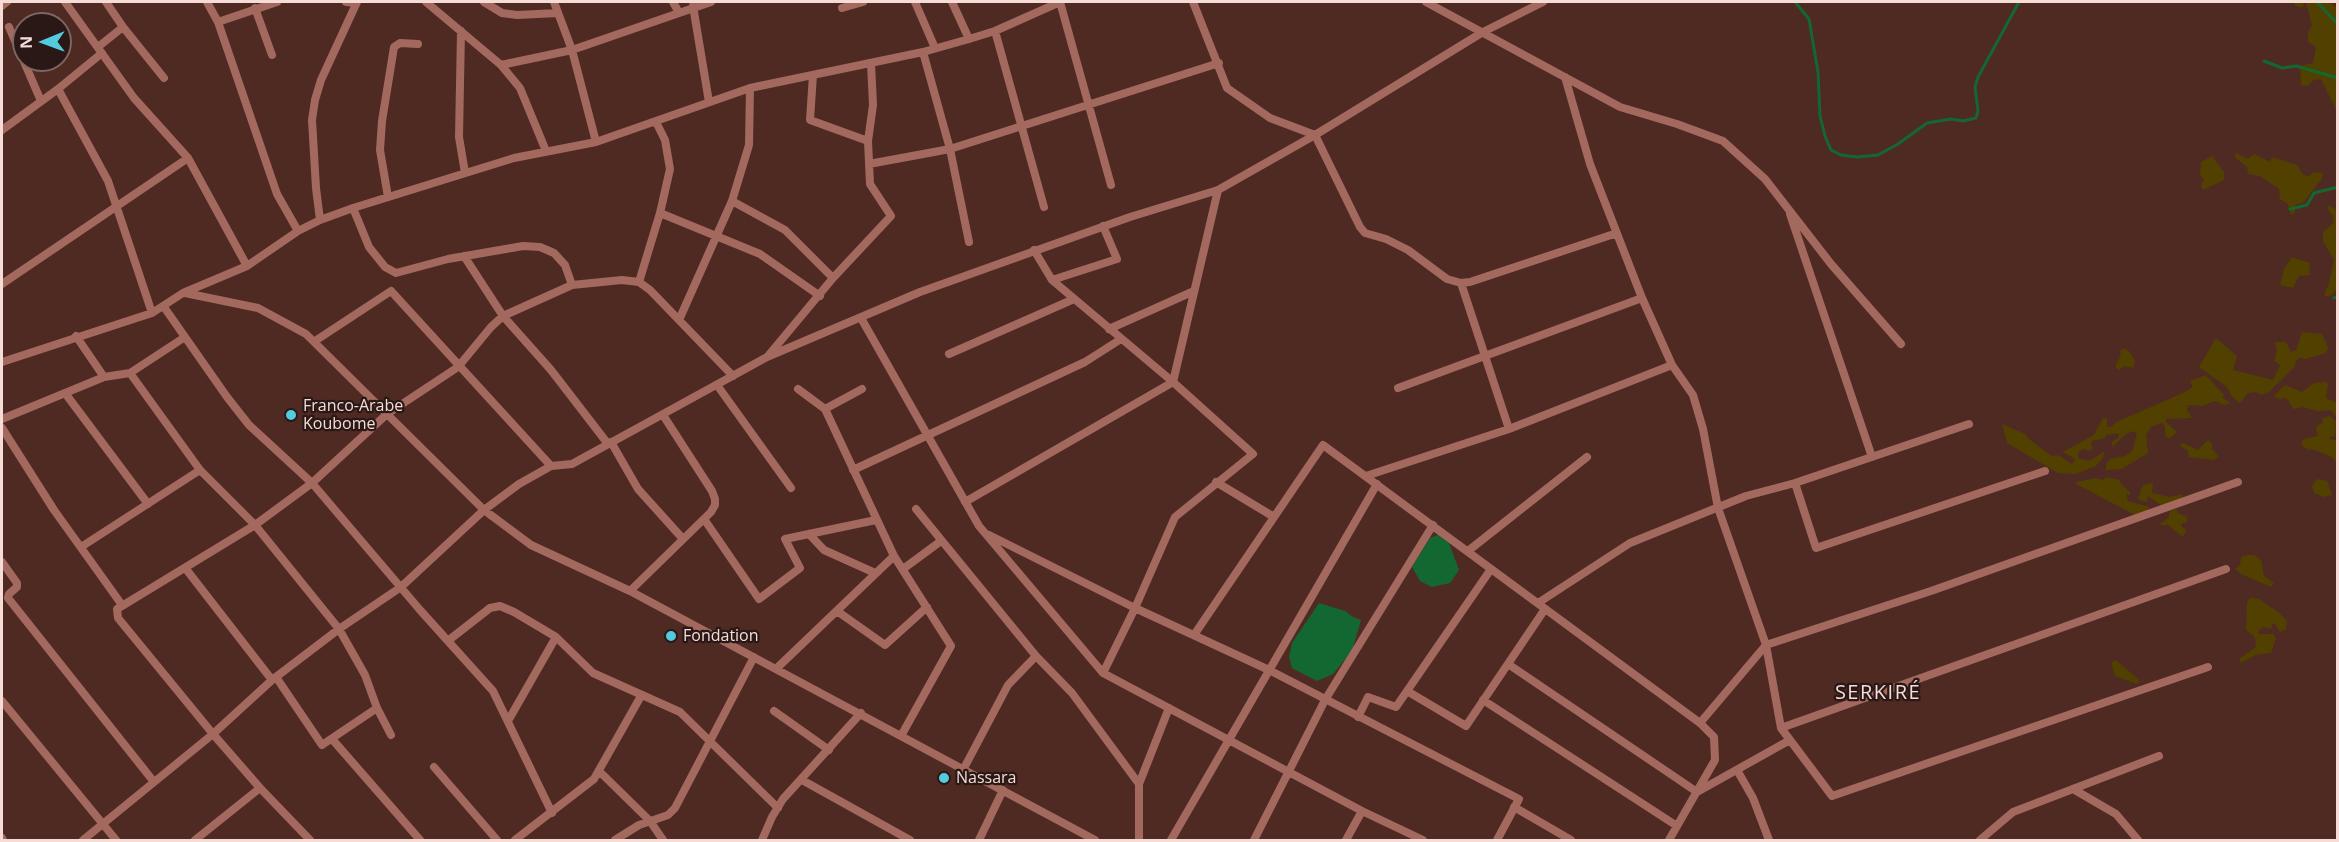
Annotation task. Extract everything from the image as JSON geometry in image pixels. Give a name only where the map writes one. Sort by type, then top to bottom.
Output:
[{"type":"street","points":[[2,6],[7,2]]},
{"type":"street","points":[[65,2],[134,98],[188,158],[247,266]]},
{"type":"street","points":[[106,2],[164,78]]},
{"type":"street","points":[[207,2],[218,22],[273,184],[298,231]]},
{"type":"street","points":[[218,22],[277,2]]},
{"type":"street","points":[[320,220],[312,120],[321,80],[356,2],[345,2]]},
{"type":"street","points":[[426,2],[501,65],[520,88],[546,151]]},
{"type":"street","points":[[484,2],[492,9],[509,14],[558,14]]},
{"type":"street","points":[[554,2],[572,50],[596,142]]},
{"type":"street","points":[[673,2],[678,11]]},
{"type":"street","points":[[501,65],[572,50],[678,11],[711,2]]},
{"type":"street","points":[[842,8],[863,2]]},
{"type":"street","points":[[915,2],[935,48]]},
{"type":"street","points":[[952,2],[969,39]]},
{"type":"street","points":[[2,362],[152,313],[183,293],[247,266],[298,231],[353,208],[514,158],[596,142],[750,88],[923,52],[969,39],[995,31],[1048,4],[1060,2],[1111,184]]},
{"type":"street","points":[[1193,2],[1227,88],[1270,118],[1315,135],[1365,233],[1386,239],[1408,250],[1447,279],[1470,282],[1617,233]]},
{"type":"street","points":[[1426,2],[1620,107],[1723,141],[1766,179],[1831,264],[1901,344]]},
{"type":"street","points":[[83,840],[213,734],[274,679],[339,629],[401,587],[484,510],[519,484],[551,466],[572,464],[767,357],[924,290],[1103,226],[1218,190],[1315,135],[1483,32],[1543,2]]},
{"type":"street","points":[[693,6],[709,102]]},
{"type":"street","points":[[255,8],[273,55]]},
{"type":"street","points":[[9,27],[41,101]]},
{"type":"street","points":[[2,130],[58,89],[123,27]]},
{"type":"street","points":[[461,31],[459,137],[465,173]]},
{"type":"street","points":[[995,31],[1044,207]]},
{"type":"street","points":[[388,197],[380,150],[382,121],[394,47],[400,43],[418,44]]},
{"type":"street","points":[[923,52],[950,149],[969,242]]},
{"type":"street","points":[[767,357],[833,278],[891,216],[870,184],[868,141],[873,105],[871,63]]},
{"type":"street","points":[[869,164],[950,149],[1219,63]]},
{"type":"street","points":[[813,75],[810,120],[868,141]]},
{"type":"street","points":[[1565,77],[1590,164],[1642,298],[1672,365],[1693,395],[1703,429],[1718,508],[1766,645],[1781,728],[1832,796],[2208,667]]},
{"type":"street","points":[[679,320],[732,201],[749,145],[750,88]]},
{"type":"street","points":[[58,89],[108,181],[152,313]]},
{"type":"street","points":[[639,282],[660,213],[670,169],[664,140],[656,122]]},
{"type":"street","points":[[2,284],[188,158]]},
{"type":"street","points":[[965,502],[1173,382],[1218,190]]},
{"type":"street","points":[[732,201],[784,230],[833,278]]},
{"type":"street","points":[[1787,207],[1872,457]]},
{"type":"street","points":[[353,208],[369,247],[390,271],[396,273],[464,256],[523,246],[540,247],[554,253],[565,265],[572,285]]},
{"type":"street","points":[[660,213],[716,234],[760,254],[820,296]]},
{"type":"street","points":[[1052,280],[1117,259],[1103,226]]},
{"type":"street","points":[[1034,250],[1052,280],[1173,382],[1253,454],[1215,482],[1175,517],[1135,608],[1103,673]]},
{"type":"street","points":[[464,256],[503,316],[551,370],[609,443],[638,489],[683,539]]},
{"type":"street","points":[[304,839],[213,734],[118,618],[117,609],[255,525],[312,483],[387,414],[458,367],[503,316],[572,285],[622,280],[639,282],[650,290],[733,376]]},
{"type":"street","points":[[1461,282],[1509,429]]},
{"type":"street","points":[[315,341],[391,291],[458,367],[551,466]]},
{"type":"street","points":[[1109,329],[1194,291]]},
{"type":"street","points":[[183,293],[258,308],[306,334],[484,510],[531,545],[630,591],[1095,840]]},
{"type":"street","points":[[1398,388],[1642,298]]},
{"type":"street","points":[[949,354],[1074,299]]},
{"type":"street","points":[[164,307],[227,397],[249,424],[312,483],[493,691],[552,813]]},
{"type":"street","points":[[861,318],[965,502],[985,533],[1103,673],[1362,811],[1423,840]]},
{"type":"street","points":[[76,336],[104,377]]},
{"type":"street","points":[[2,419],[104,377],[130,373],[185,337]]},
{"type":"street","points":[[853,470],[1085,362],[1121,339]]},
{"type":"street","points":[[1366,476],[1509,429],[1672,365]]},
{"type":"street","points":[[130,373],[200,470],[255,525],[339,629],[365,675],[377,708],[391,735]]},
{"type":"street","points":[[717,385],[791,488]]},
{"type":"street","points":[[798,389],[825,409],[894,556],[951,646],[901,736]]},
{"type":"street","points":[[825,409],[862,389]]},
{"type":"street","points":[[65,393],[148,504]]},
{"type":"street","points":[[630,591],[711,512],[715,499],[663,415]]},
{"type":"street","points":[[1538,603],[1630,543],[1746,496],[1795,483],[1969,424]]},
{"type":"street","points":[[2,428],[122,605]]},
{"type":"street","points":[[1194,634],[1323,446],[1700,723],[1714,737],[1715,760],[1669,840]]},
{"type":"street","points":[[1468,551],[1587,457]]},
{"type":"street","points":[[81,547],[200,470]]},
{"type":"street","points":[[1795,483],[1816,548],[2045,471]]},
{"type":"street","points":[[1215,482],[1274,516]]},
{"type":"street","points":[[1700,723],[1766,645],[1931,591],[2238,482]]},
{"type":"street","points":[[1171,840],[1377,484]]},
{"type":"street","points":[[916,509],[1036,656],[1072,693],[1139,784]]},
{"type":"street","points":[[704,519],[759,599],[800,568],[784,539],[876,520]]},
{"type":"street","points":[[1254,840],[1325,700],[1433,525]]},
{"type":"street","points":[[985,533],[1135,608],[1269,670],[1519,799],[1497,840]]},
{"type":"street","points":[[809,534],[824,550],[875,573]]},
{"type":"street","points":[[903,568],[941,541]]},
{"type":"street","points":[[777,668],[894,556]]},
{"type":"street","points":[[2,562],[18,583],[8,598],[154,782]]},
{"type":"street","points":[[186,569],[274,679],[322,746],[377,708]]},
{"type":"street","points":[[1358,717],[1368,697],[1396,707],[1491,569]]},
{"type":"street","points":[[1781,728],[2226,569]]},
{"type":"street","points":[[449,640],[490,608],[500,606],[514,612],[556,638],[593,673],[680,712],[709,743],[778,808]]},
{"type":"street","points":[[837,610],[885,645],[927,607]]},
{"type":"street","points":[[1407,691],[1466,726],[1545,609]]},
{"type":"street","points":[[508,721],[556,638]]},
{"type":"street","points":[[963,770],[1008,685],[1036,656]]},
{"type":"street","points":[[615,840],[639,825],[668,816],[675,808],[754,657]]},
{"type":"street","points":[[1508,664],[1697,792]]},
{"type":"street","points":[[515,840],[594,779],[641,696]]},
{"type":"street","points":[[1483,700],[1677,826]]},
{"type":"street","points":[[2,701],[117,840]]},
{"type":"street","points":[[1139,840],[1139,784],[1169,708]]},
{"type":"street","points":[[774,711],[829,750]]},
{"type":"street","points":[[762,840],[778,808],[861,714]]},
{"type":"street","points":[[332,739],[420,840]]},
{"type":"street","points":[[1697,792],[1790,740]]},
{"type":"street","points":[[1980,840],[2013,812],[2159,756]]},
{"type":"street","points":[[435,767],[497,840]]},
{"type":"street","points":[[1737,770],[1753,798],[1769,840]]},
{"type":"street","points":[[599,771],[650,821],[663,840]]},
{"type":"street","points":[[801,780],[910,840]]},
{"type":"street","points":[[195,840],[260,788]]},
{"type":"street","points":[[2073,789],[2116,814],[2138,840]]},
{"type":"street","points":[[979,840],[1003,790]]},
{"type":"street","points":[[1514,807],[1571,840]]},
{"type":"street","points":[[1346,840],[1362,811]]},
{"type":"shaded area","points":[[2294,2],[2304,2],[2303,8],[2295,6]]},
{"type":"shaded area","points":[[2306,2],[2330,2],[2337,8],[2337,111],[2321,79],[2314,80],[2307,86],[2301,85],[2300,66],[2313,63],[2316,47],[2308,42],[2308,32],[2312,25]]},
{"type":"shaded area","points":[[2236,153],[2248,159],[2254,154],[2270,162],[2272,157],[2297,165],[2303,175],[2309,176],[2314,172],[2323,173],[2322,178],[2304,202],[2295,205],[2295,213],[2291,215],[2288,204],[2280,199],[2279,189],[2260,176],[2248,174],[2247,167],[2235,157]]},
{"type":"shaded area","points":[[2212,156],[2224,172],[2224,180],[2203,190],[2201,185],[2204,180],[2200,175],[2201,162]]},
{"type":"shaded area","points":[[2329,205],[2337,210],[2338,287],[2333,294],[2327,297],[2324,295],[2334,260],[2323,241],[2323,232],[2334,222],[2328,210]]},
{"type":"shaded area","points":[[2292,257],[2310,263],[2309,275],[2299,276],[2293,288],[2280,285],[2284,269]]},
{"type":"shaded area","points":[[2302,332],[2322,334],[2328,347],[2326,353],[2305,359],[2299,358],[2295,366],[2269,392],[2262,395],[2256,392],[2248,393],[2240,403],[2232,397],[2227,387],[2199,367],[2216,338],[2237,356],[2233,370],[2273,380],[2280,365],[2274,360],[2277,352],[2275,342],[2286,342],[2291,352],[2296,350]]},
{"type":"shaded area","points":[[2122,348],[2129,351],[2135,361],[2133,368],[2125,366],[2119,370],[2115,367]]},
{"type":"shaded area","points":[[2206,375],[2224,395],[2222,397],[2230,403],[2224,405],[2215,401],[2202,406],[2188,405],[2187,410],[2192,418],[2166,419],[2166,422],[2177,432],[2170,438],[2165,436],[2165,427],[2162,423],[2151,427],[2146,435],[2148,453],[2122,469],[2106,470],[2106,464],[2110,459],[2125,456],[2132,451],[2137,434],[2134,431],[2126,434],[2112,447],[2112,442],[2119,437],[2118,433],[2092,441],[2093,448],[2090,451],[2084,449],[2078,452],[2078,458],[2089,461],[2105,451],[2102,459],[2096,466],[2075,474],[2058,473],[2007,443],[2002,424],[2025,434],[2052,456],[2058,455],[2072,464],[2075,459],[2063,452],[2094,435],[2103,418],[2107,418],[2107,427],[2111,427],[2116,422],[2183,393],[2193,387],[2190,381]]},
{"type":"shaded area","points":[[2326,382],[2328,384],[2326,398],[2337,403],[2337,418],[2331,410],[2318,411],[2303,407],[2293,409],[2285,398],[2279,399],[2274,396],[2285,385],[2302,392],[2314,383]]},
{"type":"shaded area","points":[[2330,416],[2336,421],[2335,437],[2330,436],[2330,439],[2337,441],[2337,462],[2330,456],[2309,450],[2301,445],[2303,439],[2318,436],[2316,429],[2318,425],[2322,424],[2323,418]]},
{"type":"shaded area","points":[[2208,440],[2212,443],[2212,449],[2218,457],[2214,460],[2189,457],[2188,451],[2180,446],[2183,443],[2198,450]]},
{"type":"shaded area","points":[[2106,477],[2119,480],[2130,492],[2130,495],[2126,494],[2128,501],[2149,507],[2149,513],[2139,517],[2076,484],[2096,478],[2103,480]]},
{"type":"shaded area","points":[[2317,479],[2327,481],[2332,495],[2324,497],[2314,493],[2312,486]]},
{"type":"shaded area","points":[[2153,483],[2152,493],[2170,497],[2183,494],[2181,501],[2162,506],[2148,496],[2146,502],[2138,499],[2143,485]]},
{"type":"shaded area","points":[[2176,509],[2178,513],[2187,517],[2187,522],[2181,526],[2186,530],[2183,537],[2168,525],[2159,525],[2169,517],[2169,512]]},
{"type":"shaded area","points":[[1438,535],[1449,543],[1459,570],[1450,583],[1432,587],[1420,581],[1412,567],[1430,538]]},
{"type":"shaded area","points":[[2254,555],[2261,560],[2264,576],[2274,583],[2271,587],[2235,569],[2240,565],[2241,557]]},
{"type":"shaded area","points":[[2250,598],[2259,599],[2278,612],[2287,621],[2286,629],[2280,632],[2275,624],[2272,624],[2271,629],[2264,627],[2259,630],[2259,634],[2273,634],[2276,638],[2271,653],[2255,655],[2241,663],[2239,659],[2256,647],[2255,637],[2246,630],[2247,603]]},
{"type":"shaded area","points":[[1319,603],[1345,611],[1361,620],[1352,651],[1333,674],[1317,681],[1292,668],[1289,657],[1292,643]]},
{"type":"shaded area","points":[[2116,660],[2139,680],[2138,684],[2115,676],[2111,663]]},
{"type":"waterway","points":[[1795,2],[1809,19],[1818,72],[1820,116],[1825,136],[1831,150],[1841,155],[1857,157],[1878,155],[1927,123],[1976,118],[1978,111],[1975,87],[1978,77],[2019,2]]},
{"type":"waterway","points":[[2317,2],[2338,24]]},
{"type":"waterway","points":[[2264,61],[2282,68],[2296,66],[2338,78]]},
{"type":"waterway","points":[[2290,209],[2307,205],[2314,193],[2338,187]]},
{"type":"waterway","points":[[2334,298],[2338,296]]},
{"type":"place","name":"Franco-Arabe Koubome","points":[[291,415]]},
{"type":"place","name":"Fondation","points":[[671,636]]},
{"type":"place","name":"Nassara","points":[[944,778]]},
{"type":"district","name":"SERKIRÉ","points":[[1878,693]]}]
